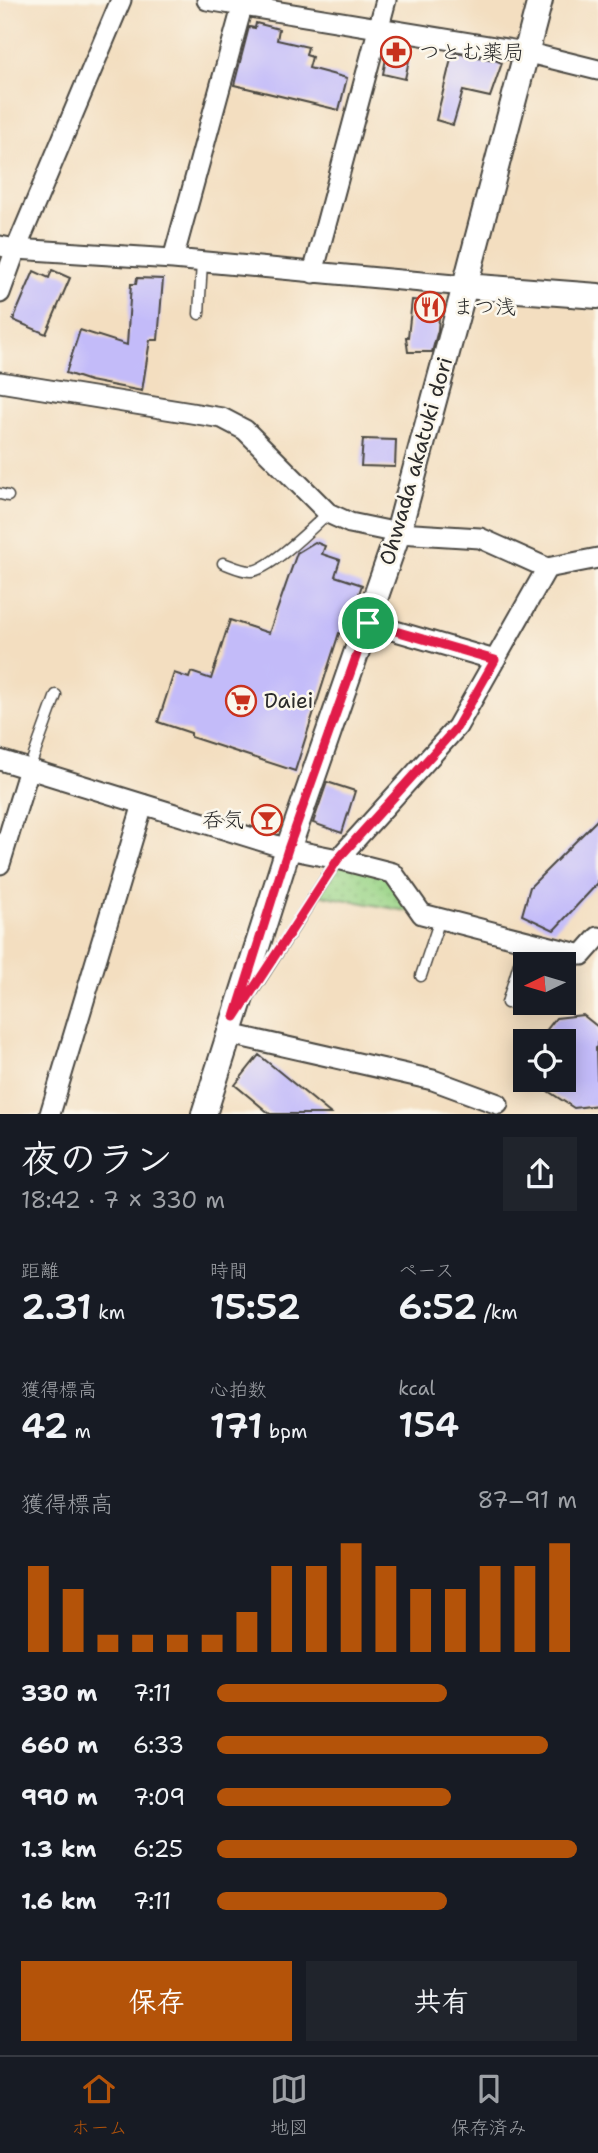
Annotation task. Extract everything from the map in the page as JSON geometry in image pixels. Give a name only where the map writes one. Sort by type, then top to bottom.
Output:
[{"type":"street","points":[[0,293],[8,248],[121,0]]},
{"type":"street","points":[[207,0],[243,3],[525,52],[598,71]]},
{"type":"street","points":[[313,273],[386,0]]},
{"type":"street","name":"Ohwada akatuki dori","points":[[204,1114],[288,849],[398,533],[466,286],[540,0]]},
{"type":"street","points":[[173,259],[243,3]]},
{"type":"street","points":[[8,248],[173,259],[598,296]]},
{"type":"street","points":[[0,382],[222,418],[245,430],[328,513],[351,523],[398,533],[480,538],[547,568],[598,558]]},
{"type":"street","points":[[338,859],[457,727],[547,568]]},
{"type":"street","points":[[368,623],[495,660]]},
{"type":"street","points":[[0,760],[288,849],[393,873],[422,914],[582,955],[598,937]]},
{"type":"street","points":[[0,864],[29,769]]},
{"type":"street","points":[[50,1114],[143,804]]},
{"type":"street","points":[[233,1026],[433,1080],[498,1104]]},
{"type":"lane","points":[[199,314],[202,262]]},
{"type":"lane","points":[[223,563],[249,571],[257,570],[294,546],[328,513]]},
{"type":"lane","points":[[29,769],[56,695]]},
{"type":"lane","points":[[233,1026],[338,859]]},
{"type":"lane","points":[[421,976],[440,919]]},
{"type":"lane","points":[[507,1003],[526,941]]},
{"type":"green space","points":[[338,859],[393,873],[422,914],[316,894]]},
{"type":"building","points":[[256,23],[279,29],[277,40],[308,47],[306,55],[312,57],[309,68],[347,78],[339,110],[234,85],[249,27],[255,28]]},
{"type":"building","points":[[391,43],[407,46],[404,59],[409,60],[405,79],[383,74]]},
{"type":"building","points":[[456,53],[502,63],[490,97],[463,91],[453,125],[436,120],[452,55]]},
{"type":"building","points":[[52,270],[70,278],[46,334],[13,320],[34,271],[49,278]]},
{"type":"building","points":[[137,278],[163,279],[158,340],[150,340],[142,391],[90,381],[66,373],[80,330],[127,345],[131,284],[136,284]]},
{"type":"building","points":[[412,300],[440,303],[438,330],[432,352],[408,352],[406,337]]},
{"type":"building","points":[[363,439],[396,440],[395,467],[361,466]]},
{"type":"building","name":"Daiei","points":[[315,542],[325,546],[322,554],[340,560],[335,576],[362,585],[345,635],[339,633],[295,771],[191,737],[191,733],[158,722],[174,673],[189,678],[191,672],[211,679],[230,620],[269,633],[297,553]]},
{"type":"building","points":[[327,782],[355,791],[342,833],[313,823]]},
{"type":"building","points":[[598,819],[598,883],[554,930],[522,915],[530,887]]},
{"type":"building","points":[[583,1015],[598,1027],[598,1105],[574,1108],[549,1092],[576,1092],[576,1029],[547,1029],[556,1018]]},
{"type":"building","points":[[259,1055],[331,1114],[270,1114],[235,1085]]},
{"type":"place","name":"つとむ薬局","points":[[396,52]]},
{"type":"place","name":"まつ浅","points":[[430,307]]},
{"type":"place","name":"Daiei","points":[[241,701]]},
{"type":"place","name":"呑気","points":[[267,820]]},
{"type":"route","points":[[368,623],[495,660],[457,727],[338,859],[235,1017],[288,849],[368,623]]}]
